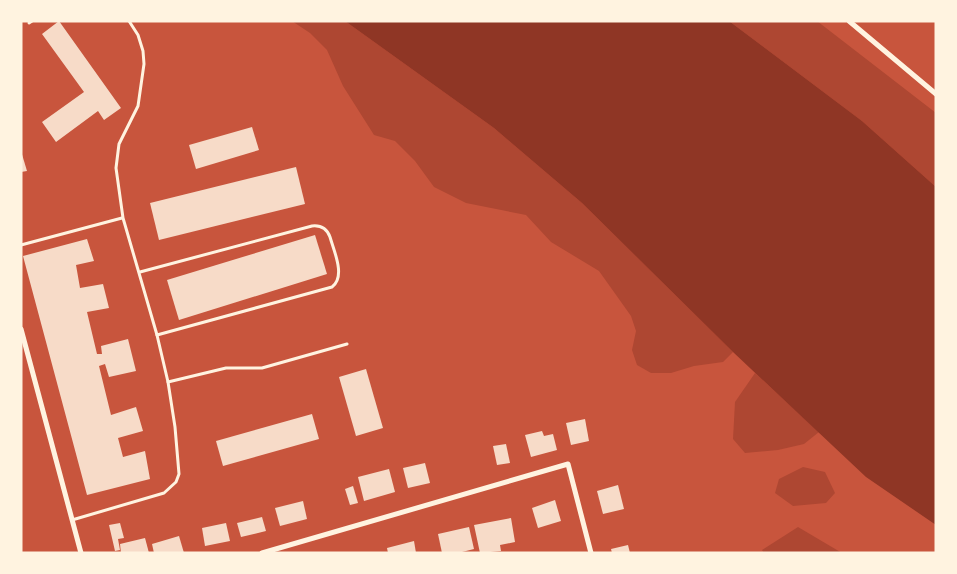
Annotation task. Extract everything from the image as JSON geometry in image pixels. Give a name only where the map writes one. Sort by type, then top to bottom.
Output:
[{"type":"street","points":[[849,21],[936,94]]},
{"type":"street","points":[[21,329],[81,553]]},
{"type":"street","points":[[262,553],[568,464],[591,553]]},
{"type":"lane","points":[[72,520],[164,493],[176,482],[179,474],[176,427],[168,382],[158,335],[122,218],[116,168],[119,144],[138,106],[144,64],[143,51],[138,35],[129,21]]},
{"type":"lane","points":[[21,245],[122,218]]},
{"type":"lane","points":[[140,272],[312,226],[325,229],[330,237],[339,276],[337,283],[332,287],[158,335]]},
{"type":"lane","points":[[168,382],[226,368],[262,368],[347,344]]},
{"type":"shaded area","points":[[292,21],[345,21],[494,128],[582,203],[733,352],[723,362],[694,366],[671,373],[651,373],[637,365],[632,350],[636,331],[631,316],[599,271],[551,242],[526,215],[466,203],[434,187],[415,161],[395,141],[374,135],[343,86],[327,50],[310,33]]},
{"type":"shaded area","points":[[345,21],[729,21],[862,121],[936,187],[936,525],[866,477],[733,352],[582,203],[494,128]]},
{"type":"shaded area","points":[[729,21],[817,21],[936,113],[936,187],[862,121]]},
{"type":"shaded area","points":[[755,373],[819,432],[804,444],[778,450],[745,453],[733,439],[735,402]]},
{"type":"shaded area","points":[[803,467],[825,472],[835,493],[826,503],[793,506],[775,493],[779,479]]},
{"type":"shaded area","points":[[798,527],[842,553],[764,553],[762,550]]},
{"type":"building","points":[[59,21],[121,108],[104,120],[98,111],[56,142],[42,122],[84,92],[42,34]]},
{"type":"building","points":[[252,127],[259,150],[196,169],[189,145]]},
{"type":"building","points":[[21,151],[27,171],[21,172]]},
{"type":"building","points":[[296,167],[305,204],[159,240],[150,203]]},
{"type":"building","points":[[315,235],[327,274],[179,320],[167,280]]},
{"type":"building","points":[[87,239],[94,261],[76,265],[80,288],[103,284],[109,308],[87,312],[97,354],[102,354],[101,346],[128,339],[136,371],[109,377],[105,364],[99,366],[111,415],[136,407],[143,431],[118,438],[123,457],[145,451],[150,479],[87,495],[23,256]]},
{"type":"building","points":[[366,369],[383,428],[356,436],[339,377]]},
{"type":"building","points":[[312,414],[319,439],[223,466],[216,441]]},
{"type":"building","points":[[585,419],[589,441],[571,445],[566,423]]},
{"type":"building","points":[[542,431],[544,436],[553,434],[557,450],[531,457],[525,435]]},
{"type":"building","points":[[506,444],[510,463],[497,465],[493,446]]},
{"type":"building","points":[[425,463],[430,483],[408,488],[403,468]]},
{"type":"building","points":[[389,469],[395,492],[364,501],[358,477]]},
{"type":"building","points":[[618,485],[624,509],[603,514],[597,491]]},
{"type":"building","points":[[353,486],[358,503],[350,505],[345,489]]},
{"type":"building","points":[[555,500],[561,521],[538,528],[532,508]]},
{"type":"building","points":[[303,501],[307,519],[280,526],[275,508]]},
{"type":"building","points":[[262,517],[266,531],[241,537],[237,523]]},
{"type":"building","points":[[511,518],[515,542],[500,545],[501,551],[480,553],[474,525]]},
{"type":"building","points":[[120,523],[124,538],[118,539],[120,550],[115,551],[109,525]]},
{"type":"building","points":[[226,523],[230,541],[205,546],[202,528]]},
{"type":"building","points":[[469,527],[474,549],[458,553],[442,553],[438,534]]},
{"type":"building","points":[[179,536],[184,553],[154,553],[152,544]]},
{"type":"building","points":[[145,538],[149,553],[121,553],[120,544]]},
{"type":"building","points":[[414,541],[416,553],[388,553],[387,548]]},
{"type":"building","points":[[628,545],[630,553],[612,553],[611,549]]}]
